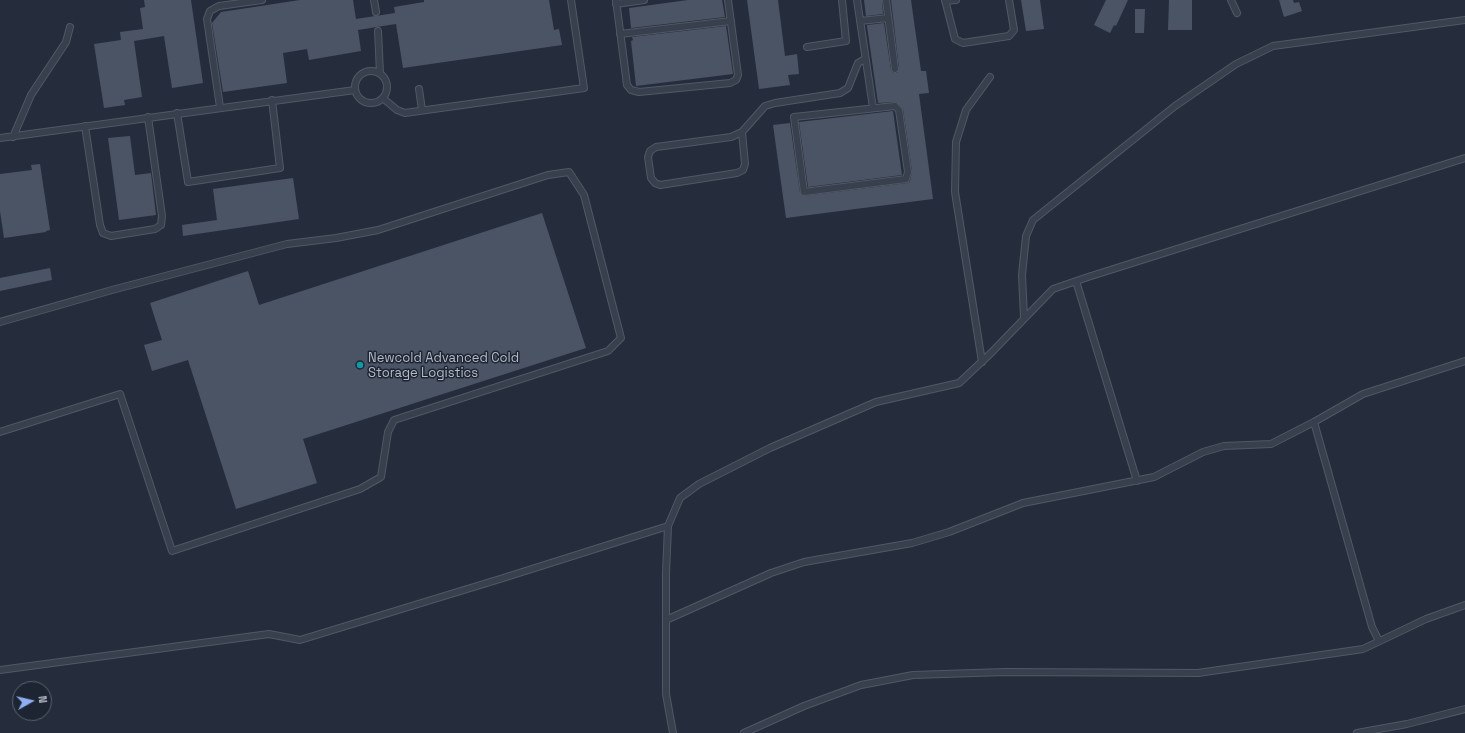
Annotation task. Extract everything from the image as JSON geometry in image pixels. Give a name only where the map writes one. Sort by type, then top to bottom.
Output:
[{"type":"lane","points":[[220,107],[207,19],[210,11],[219,6],[262,0]]},
{"type":"lane","points":[[374,0],[376,12]]},
{"type":"lane","points":[[384,99],[397,110],[406,113],[584,88],[571,0]]},
{"type":"lane","points":[[644,0],[616,2],[627,84],[631,90],[639,92],[730,83],[736,80],[738,75],[728,0]]},
{"type":"lane","points":[[807,47],[846,41],[842,0]]},
{"type":"lane","points":[[857,0],[873,108]]},
{"type":"lane","points":[[886,0],[895,69]]},
{"type":"lane","points":[[956,0],[945,1],[955,39],[963,43],[1010,36],[1014,30],[1009,0]]},
{"type":"lane","points":[[1231,0],[1237,13]]},
{"type":"lane","points":[[860,21],[888,18]]},
{"type":"lane","points":[[620,34],[731,20]]},
{"type":"lane","points":[[1024,318],[1022,275],[1026,236],[1033,220],[1175,106],[1236,64],[1273,46],[1465,20]]},
{"type":"lane","points":[[13,137],[31,95],[66,42],[70,27]]},
{"type":"lane","points":[[378,31],[380,73]]},
{"type":"lane","points":[[742,132],[745,164],[743,170],[738,173],[660,185],[655,183],[651,178],[648,157],[650,151],[656,147],[731,137],[742,132],[764,106],[840,93],[848,88],[858,64],[865,59]]},
{"type":"lane","points":[[370,71],[380,73],[384,76],[388,85],[384,99],[376,103],[366,103],[359,98],[355,90],[357,79],[360,75],[370,71]]},
{"type":"lane","points":[[982,362],[955,192],[956,142],[966,110],[990,77]]},
{"type":"lane","points":[[419,89],[422,110]]},
{"type":"lane","points":[[0,138],[220,107],[355,90]]},
{"type":"lane","points":[[177,114],[188,182],[280,168],[272,100]]},
{"type":"lane","points":[[895,106],[899,110],[908,172],[906,179],[804,192],[794,117],[873,108],[895,106]]},
{"type":"lane","points":[[85,126],[100,225],[103,233],[111,236],[155,229],[161,224],[162,216],[148,118]]},
{"type":"lane","points":[[673,733],[666,694],[668,526],[680,498],[699,484],[770,448],[876,402],[959,383],[982,362],[1054,289],[1465,158]]},
{"type":"lane","points":[[0,322],[112,290],[287,244],[336,238],[378,230],[548,175],[569,172],[584,195],[621,338],[608,351],[394,420],[388,432],[380,477],[360,489],[172,551],[120,394],[0,432]]},
{"type":"lane","points":[[1076,281],[1137,481]]},
{"type":"lane","points":[[666,620],[771,573],[804,562],[912,543],[949,532],[1023,503],[1154,478],[1203,452],[1224,446],[1271,444],[1314,422],[1363,394],[1465,361]]},
{"type":"lane","points":[[1314,422],[1372,627],[1379,641]]},
{"type":"lane","points":[[0,670],[269,634],[300,640],[500,580],[668,526]]},
{"type":"lane","points":[[744,733],[804,706],[861,685],[913,675],[1005,672],[1198,673],[1363,649],[1426,618],[1465,605]]},
{"type":"lane","points":[[1357,733],[1407,724],[1465,709]]},
{"type":"building","points":[[144,0],[191,0],[203,83],[172,88],[164,36],[134,41],[142,97],[124,100],[125,105],[104,108],[94,44],[121,40],[120,32],[143,29],[140,8],[145,7]]},
{"type":"building","points":[[300,0],[353,0],[356,19],[395,13],[394,7],[424,2],[424,0],[549,0],[554,30],[559,29],[562,45],[403,68],[396,24],[358,30],[361,51],[309,60],[307,49],[283,53],[287,83],[223,92],[212,23],[221,12]]},
{"type":"building","points":[[688,0],[722,0],[725,17],[631,28],[629,8]]},
{"type":"building","points":[[747,0],[778,0],[785,56],[797,54],[799,74],[788,75],[790,85],[759,89]]},
{"type":"building","points":[[864,0],[882,0],[883,14],[866,16]]},
{"type":"building","points":[[891,0],[911,0],[921,71],[926,71],[929,93],[919,94],[933,199],[786,218],[773,125],[790,123],[800,193],[803,196],[907,183],[910,181],[912,171],[903,109],[896,102],[878,103],[867,26],[884,23],[891,70],[893,73],[897,73],[899,68]]},
{"type":"building","points":[[1021,0],[1040,0],[1044,29],[1026,31]]},
{"type":"building","points":[[1106,0],[1128,0],[1116,26],[1114,25],[1110,33],[1094,25]]},
{"type":"building","points":[[1169,0],[1192,0],[1192,30],[1168,30]]},
{"type":"building","points":[[1279,0],[1293,0],[1294,3],[1299,2],[1302,11],[1284,17]]},
{"type":"building","points":[[1135,9],[1145,9],[1144,33],[1135,33]]},
{"type":"building","points":[[726,26],[733,74],[636,86],[631,41],[633,40],[632,37]]},
{"type":"building","points":[[893,111],[902,175],[808,187],[799,122]]},
{"type":"building","points":[[130,136],[135,175],[151,173],[156,215],[119,220],[108,138]]},
{"type":"building","points":[[40,164],[50,230],[46,232],[4,238],[0,211],[0,174],[32,170],[31,165]]},
{"type":"building","points":[[293,178],[299,219],[183,236],[182,225],[217,220],[213,189]]},
{"type":"building","name":"Newcold Advanced Cold Storage Logistics","points":[[542,213],[586,348],[303,439],[317,483],[236,509],[188,360],[152,371],[144,345],[162,340],[150,303],[248,271],[259,305]]},
{"type":"building","points":[[50,268],[52,280],[0,291],[0,278]]},
{"type":"place","name":"Newcold Advanced Cold Storage Logistics","points":[[360,365]]}]
